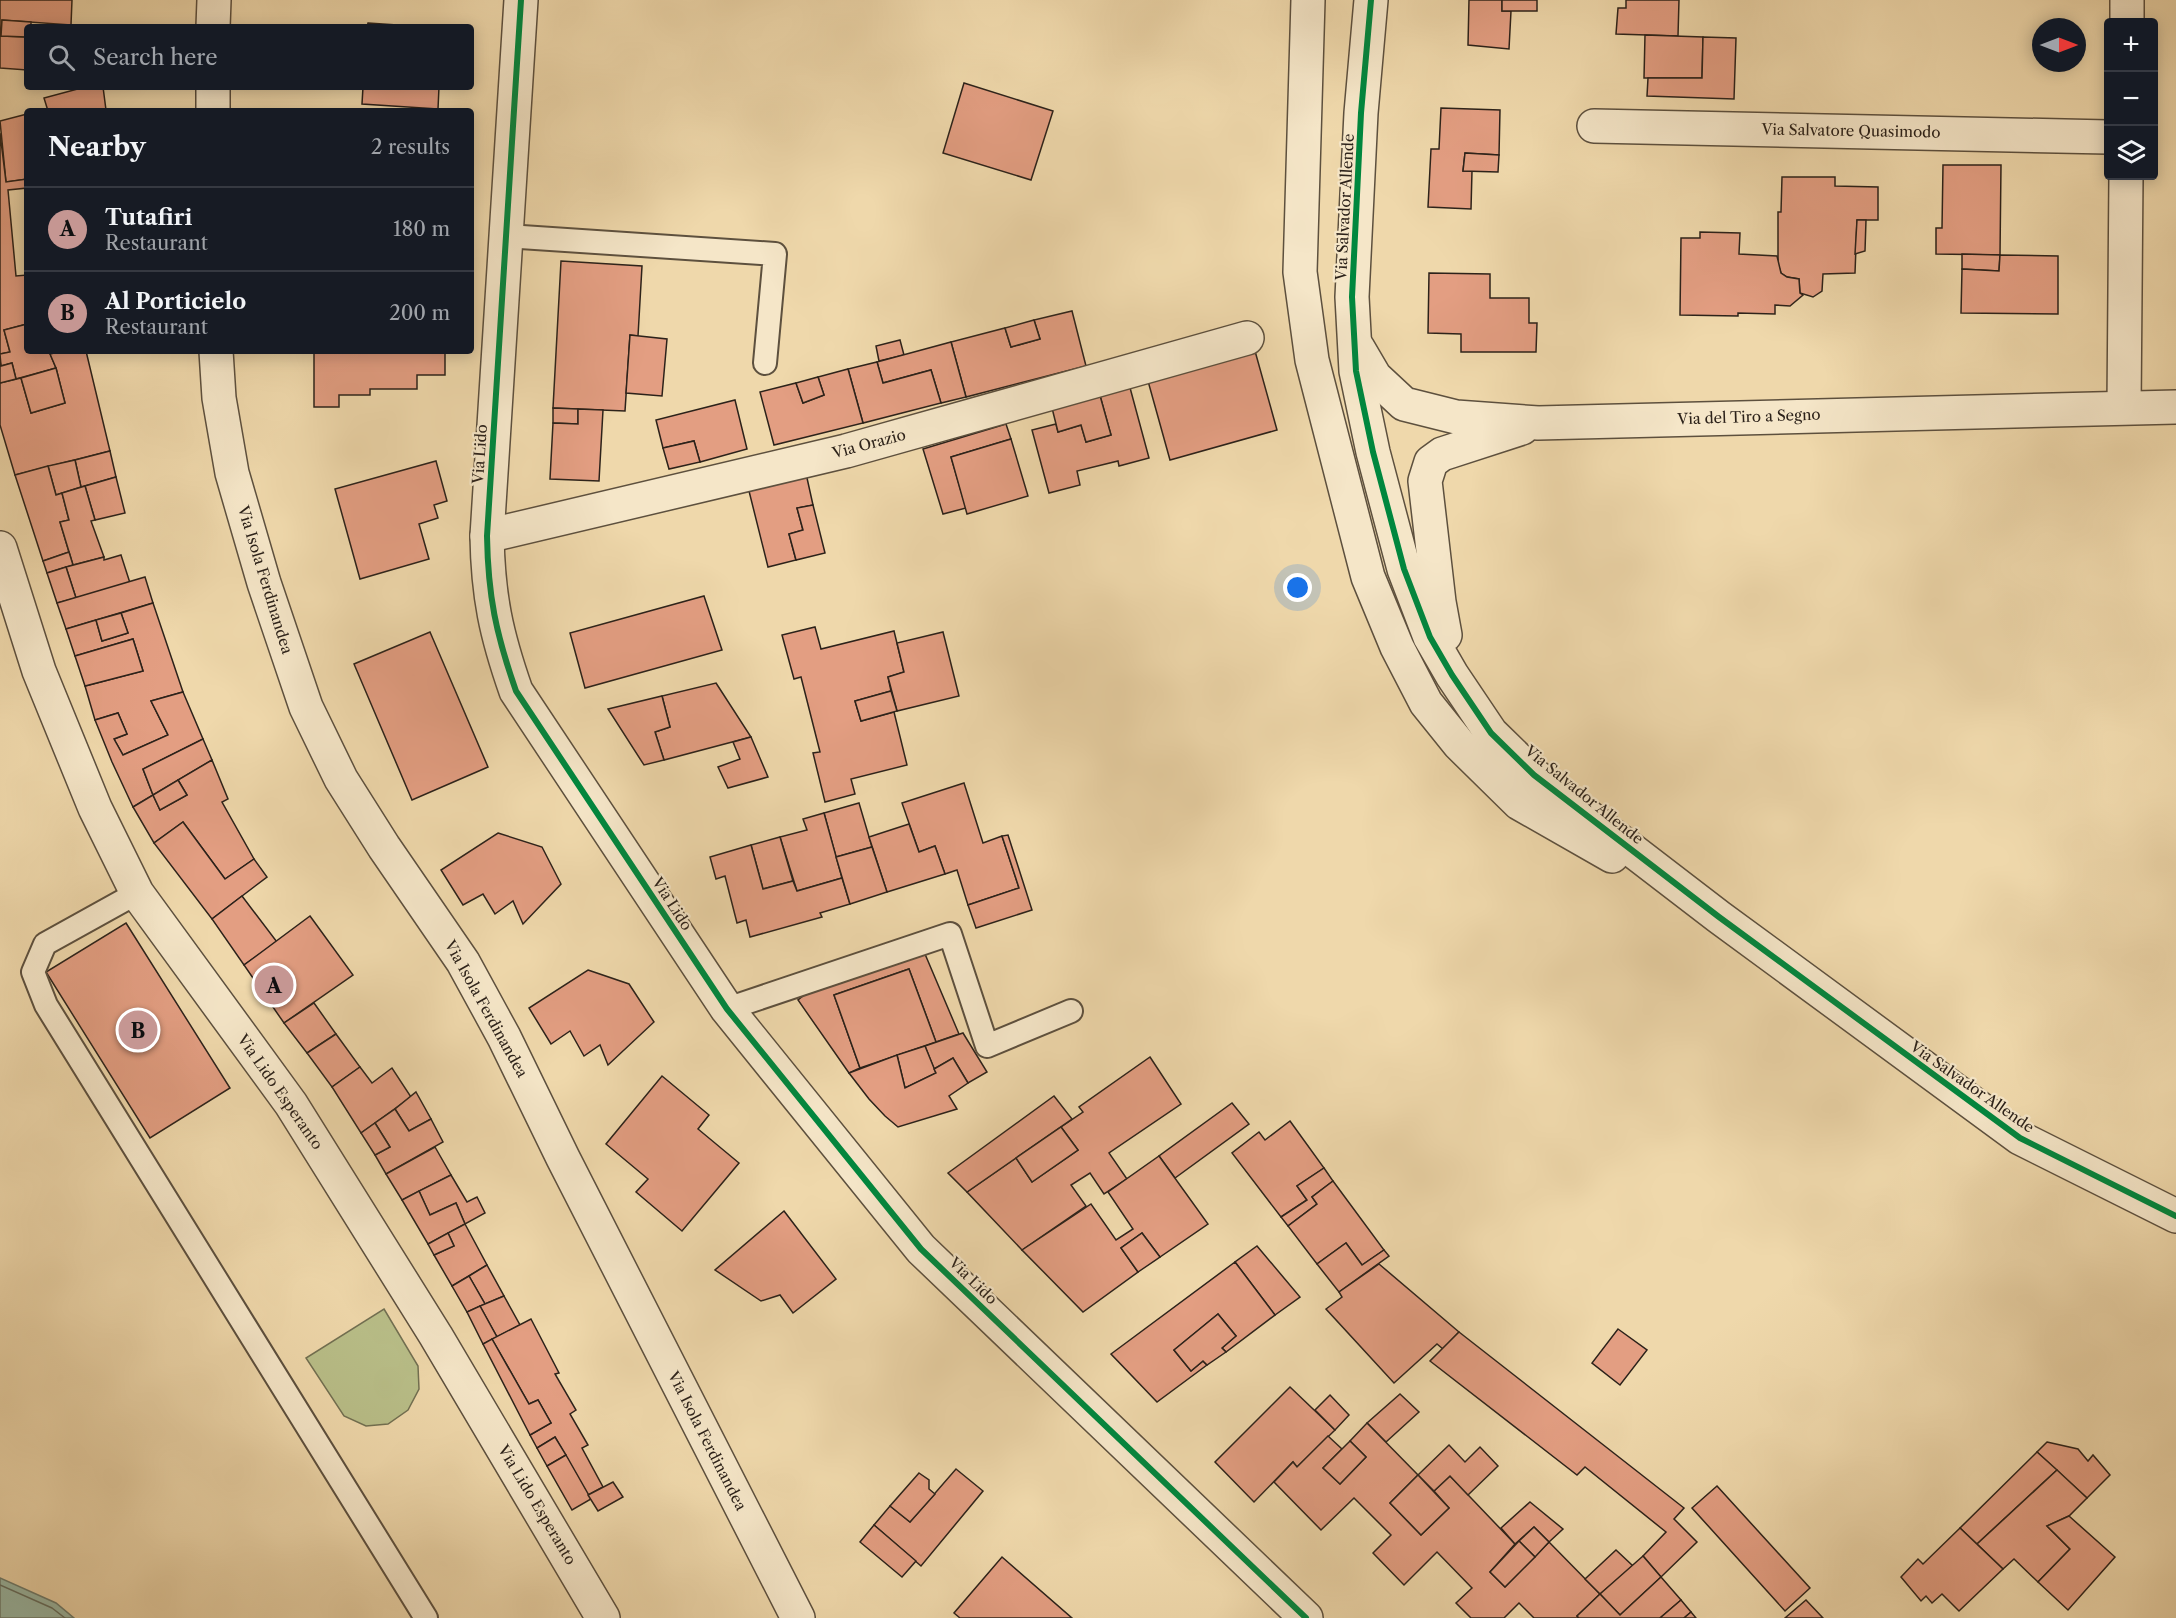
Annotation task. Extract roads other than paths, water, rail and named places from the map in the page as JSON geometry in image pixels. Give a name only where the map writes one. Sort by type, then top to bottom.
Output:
[{"type":"street","points":[[213,24],[214,0]]},
{"type":"street","name":"Via Lido","points":[[522,0],[487,536],[492,612],[502,652],[516,691],[727,1010],[921,1249],[1306,1618]]},
{"type":"street","name":"Via Salvador Allende","points":[[1308,0],[1300,272],[1312,360],[1368,578],[1397,647],[1426,702],[1459,744],[1519,803],[1719,917]]},
{"type":"street","name":"Via Salvador Allende","points":[[1371,0],[1361,113],[1352,297],[1356,371],[1373,452],[1404,569],[1430,636],[1452,675],[1491,733],[1534,775],[1719,917],[2020,1138],[2176,1216]]},
{"type":"street","points":[[2127,0],[2127,18]]},
{"type":"street","points":[[213,90],[213,108]]},
{"type":"street","name":"Via Salvatore Quasimodo","points":[[1594,126],[2104,136]]},
{"type":"street","points":[[2124,407],[2126,180]]},
{"type":"street","name":"Via Orazio","points":[[487,536],[846,451],[1247,338]]},
{"type":"street","name":"Via del Tiro a Segno","points":[[1355,342],[1375,377],[1404,404],[1456,417],[1538,423],[2176,407]]},
{"type":"street","name":"Via Isola Ferdinandea","points":[[216,354],[219,398],[232,473],[264,583],[306,707],[341,779],[384,847],[463,962],[504,1037],[568,1168],[798,1618]]},
{"type":"street","points":[[1452,675],[1438,602],[1425,481],[1431,462],[1442,454],[1538,423]]},
{"type":"street","name":"Via Lido Esperanto","points":[[0,548],[39,671],[95,808],[137,893],[291,1104],[436,1336],[603,1618]]},
{"type":"street","name":"Via Salvador Allende","points":[[2097,1178],[2176,1196]]},
{"type":"lane","points":[[506,236],[775,254],[765,363]]},
{"type":"lane","points":[[137,893],[45,944],[33,972],[52,1014],[426,1618]]},
{"type":"lane","points":[[727,1010],[950,934],[987,1046],[1071,1011]]},
{"type":"water","points":[[0,1578],[56,1603],[74,1618],[0,1618]]},
{"type":"place","name":"Tutafiri","points":[[274,985]]},
{"type":"place","name":"Al Porticielo","points":[[138,1030]]}]
